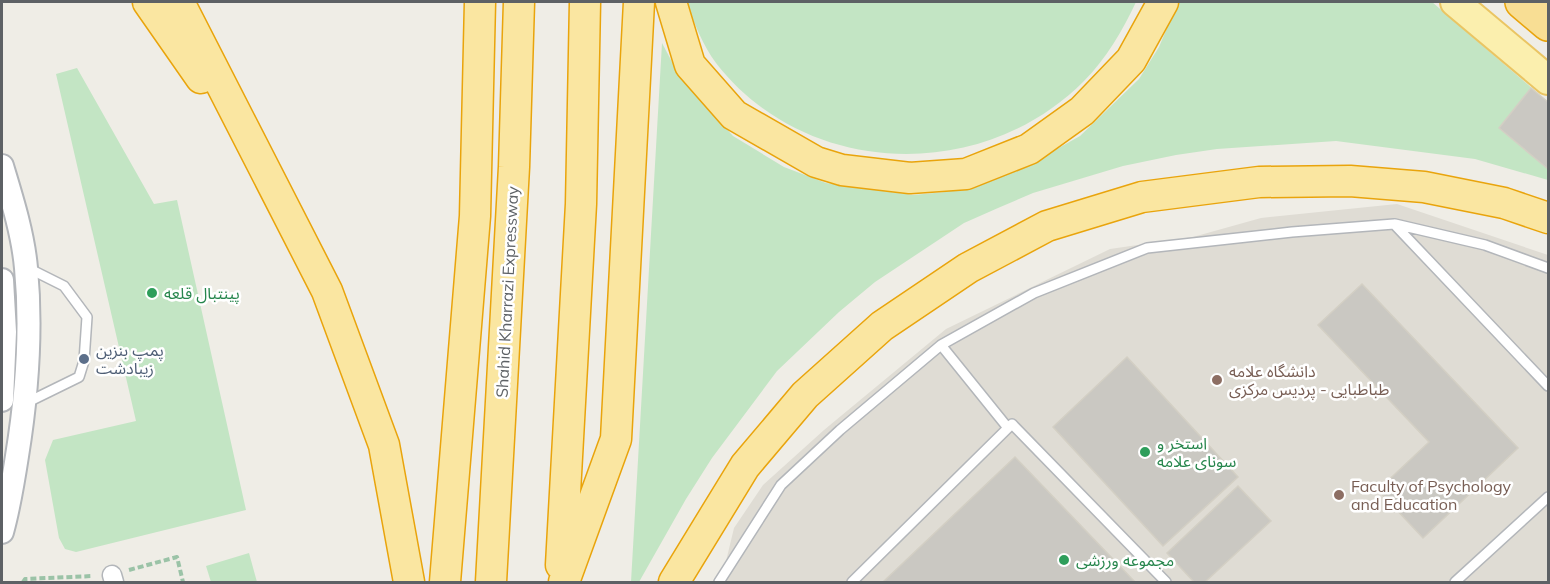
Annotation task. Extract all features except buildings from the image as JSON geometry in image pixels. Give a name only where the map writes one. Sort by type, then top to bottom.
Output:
[{"type":"highway","points":[[148,2],[277,190]]},
{"type":"highway","points":[[179,2],[327,291],[384,445],[409,582]]},
{"type":"highway","points":[[445,582],[475,216],[480,2]]},
{"type":"highway","name":"Shahid Kharrazi Expressway","points":[[491,582],[514,167],[519,2]]},
{"type":"highway","points":[[562,582],[581,204],[585,2]]},
{"type":"highway","points":[[562,582],[616,439],[639,2]]},
{"type":"highway","points":[[671,2],[690,65],[734,115],[816,162],[842,170],[910,178],[966,174],[1029,148],[1047,136],[1082,111],[1131,60],[1163,2]]},
{"type":"highway","points":[[1522,2],[1548,24]]},
{"type":"highway","points":[[674,582],[745,466],[805,395],[892,320],[968,268],[1047,226],[1142,197],[1259,182],[1350,181],[1424,187],[1504,203],[1548,218]]},
{"type":"main road","points":[[1455,2],[1548,80]]},
{"type":"street","points":[[2,166],[18,224],[26,267],[29,323],[26,403],[9,507],[2,532]]},
{"type":"street","points":[[2,280],[5,332],[2,400]]},
{"type":"lane","points":[[718,582],[781,485],[840,430],[941,345],[1035,292],[1148,248],[1292,232],[1394,224],[1485,245],[1548,268]]},
{"type":"lane","points":[[1394,224],[1548,386]]},
{"type":"lane","points":[[26,267],[64,285],[87,317],[84,361],[79,377],[26,403]]},
{"type":"lane","points":[[941,345],[1008,428]]},
{"type":"lane","points":[[852,582],[1012,424],[1166,582]]},
{"type":"lane","points":[[1455,582],[1548,497]]},
{"type":"shaded area","name":"دانشگاه علامه طباطبایی - پردیس مرکزی","points":[[1397,204],[1548,255],[1548,582],[721,582],[734,528],[763,485],[824,430],[946,329],[1110,249],[1193,237],[1261,218]]},
{"type":"green space","points":[[686,2],[1136,2],[1100,63],[1084,81],[1043,115],[996,138],[946,151],[895,154],[845,146],[797,129],[753,101],[711,56]]},
{"type":"green space","points":[[1178,2],[1432,2],[1548,102],[1548,180],[1475,159],[1336,141],[1217,149],[1176,155],[1123,166],[1033,193],[998,208],[964,223],[875,282],[839,312],[777,371],[712,458],[639,582],[631,582],[662,43],[680,77],[733,136],[784,167],[826,183],[913,195],[945,192],[988,182],[1023,168],[1080,136],[1139,79],[1159,47]]},
{"type":"green space","name":"پینتبال قلعه","points":[[77,68],[154,204],[177,200],[246,510],[76,552],[65,549],[59,538],[45,460],[53,440],[136,421],[56,74]]},
{"type":"green space","points":[[249,553],[257,582],[211,582],[206,566]]},
{"type":"place","name":"پینتبال قلعه","points":[[152,293]]},
{"type":"place","name":"پمپ بنزین زیبادشت","points":[[84,359]]},
{"type":"place","name":"دانشگاه علامه طباطبایی - پردیس مرکزی","points":[[1217,380]]},
{"type":"place","name":"استخر و سونای علامه","points":[[1145,452]]},
{"type":"place","name":"Faculty of Psychology and Education","points":[[1339,495]]},
{"type":"place","name":"مجموعه ورزشی","points":[[1064,560]]}]
